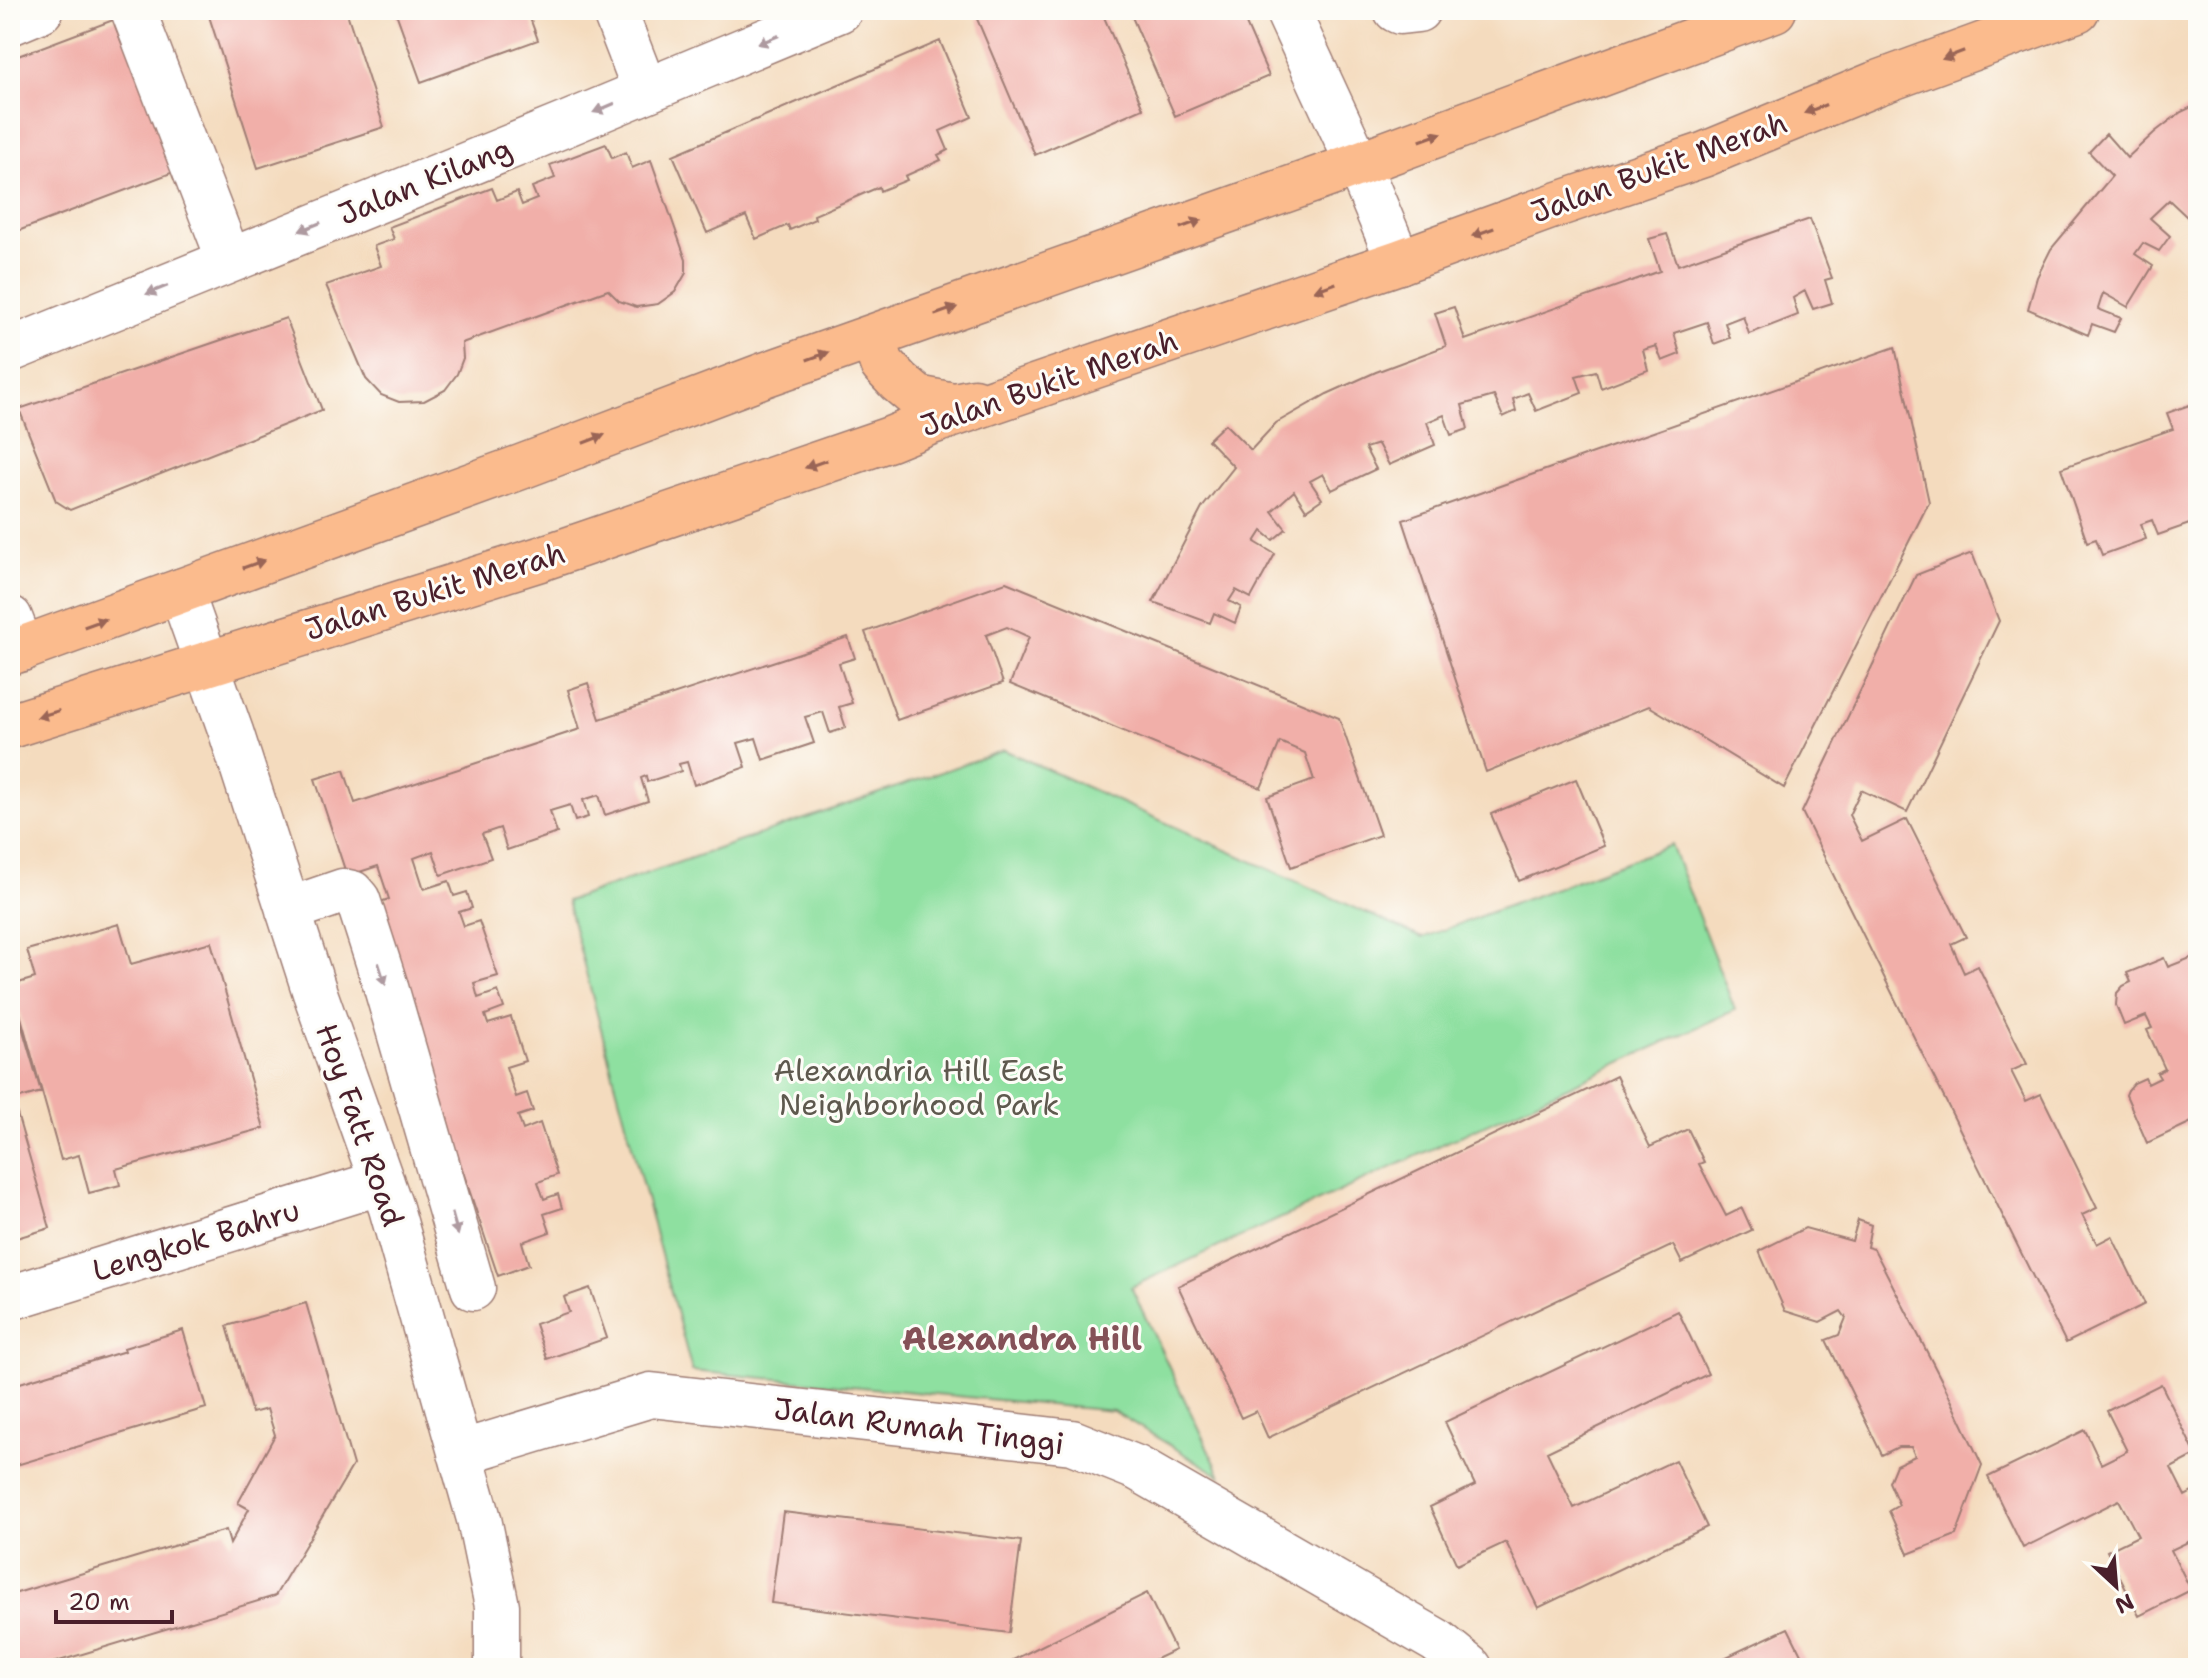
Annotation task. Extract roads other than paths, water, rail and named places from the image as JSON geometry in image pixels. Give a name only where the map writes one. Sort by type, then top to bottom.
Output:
[{"type":"main road","points":[[14,640],[181,591],[764,375],[1358,164],[1774,10]]},
{"type":"main road","name":"Jalan Bukit Merah","points":[[10,726],[540,559],[890,439],[1703,155],[1875,84],[2077,10]]},
{"type":"main road","points":[[873,337],[882,364],[918,398],[954,405],[1016,393]]},
{"type":"street","points":[[10,23],[41,10]]},
{"type":"street","points":[[133,10],[229,260]]},
{"type":"street","points":[[614,10],[645,90]]},
{"type":"street","name":"Jalan Kilang","points":[[10,350],[840,10]]},
{"type":"street","points":[[1287,10],[1399,262]]},
{"type":"street","points":[[1396,10],[1418,10]]},
{"type":"street","name":"Hoy Fatt Road","points":[[181,591],[231,732],[315,993],[382,1182],[479,1519],[497,1606],[497,1668]]},
{"type":"street","points":[[288,910],[343,891],[352,893],[358,900],[473,1288]]},
{"type":"street","name":"Lengkok Bahru","points":[[10,1298],[382,1182]]},
{"type":"street","name":"Jalan Rumah Tinggi","points":[[460,1453],[651,1395],[1072,1442],[1137,1468],[1437,1641],[1470,1668]]},
{"type":"district","name":"Alexandra Hill","points":[[1022,1338]]},
{"type":"park label","name":"Alexandria Hill East Neighborhood Park","points":[[919,1087]]}]
